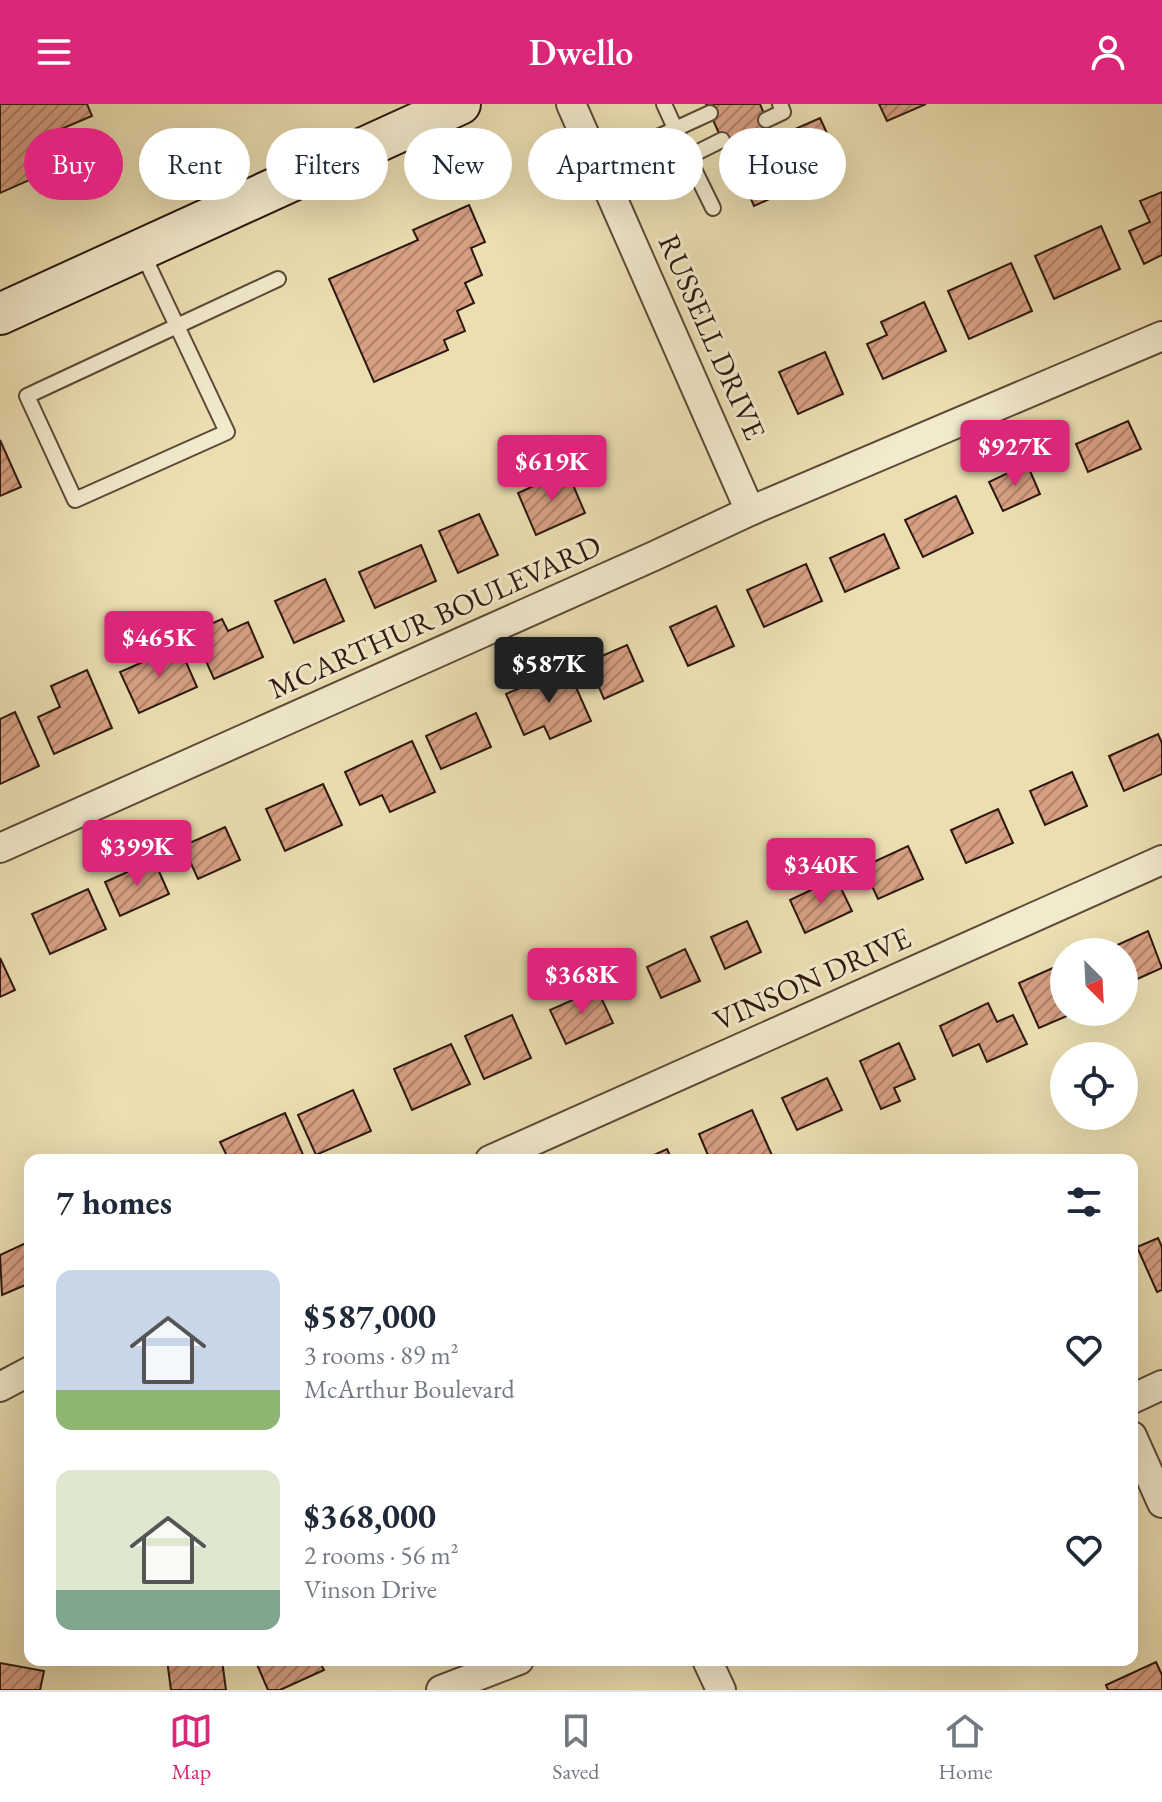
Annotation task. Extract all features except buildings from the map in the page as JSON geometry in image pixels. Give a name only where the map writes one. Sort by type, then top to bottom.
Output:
[{"type":"main road","points":[[0,314],[460,104]]},
{"type":"street","name":"RUSSELL DRIVE","points":[[571,104],[582,128]]},
{"type":"street","name":"RUSSELL DRIVE","points":[[615,200],[750,511]]},
{"type":"street","name":"MCARTHUR BOULEVARD","points":[[0,848],[750,511],[1162,336]]},
{"type":"street","name":"VINSON DRIVE","points":[[503,1154],[1162,860]]},
{"type":"street","points":[[0,1387],[24,1374]]},
{"type":"street","points":[[1138,1396],[1162,1385]]},
{"type":"street","points":[[1138,1449],[1162,1503]]},
{"type":"street","points":[[441,1690],[503,1666]]},
{"type":"street","points":[[710,1666],[721,1690]]},
{"type":"lane","points":[[664,104],[675,128]]},
{"type":"lane","points":[[766,120],[783,112],[780,104]]},
{"type":"lane","points":[[677,128],[710,113]]},
{"type":"lane","points":[[703,188],[713,208]]},
{"type":"lane","points":[[141,250],[177,326],[227,432],[75,500],[27,396],[177,326],[278,279]]}]
